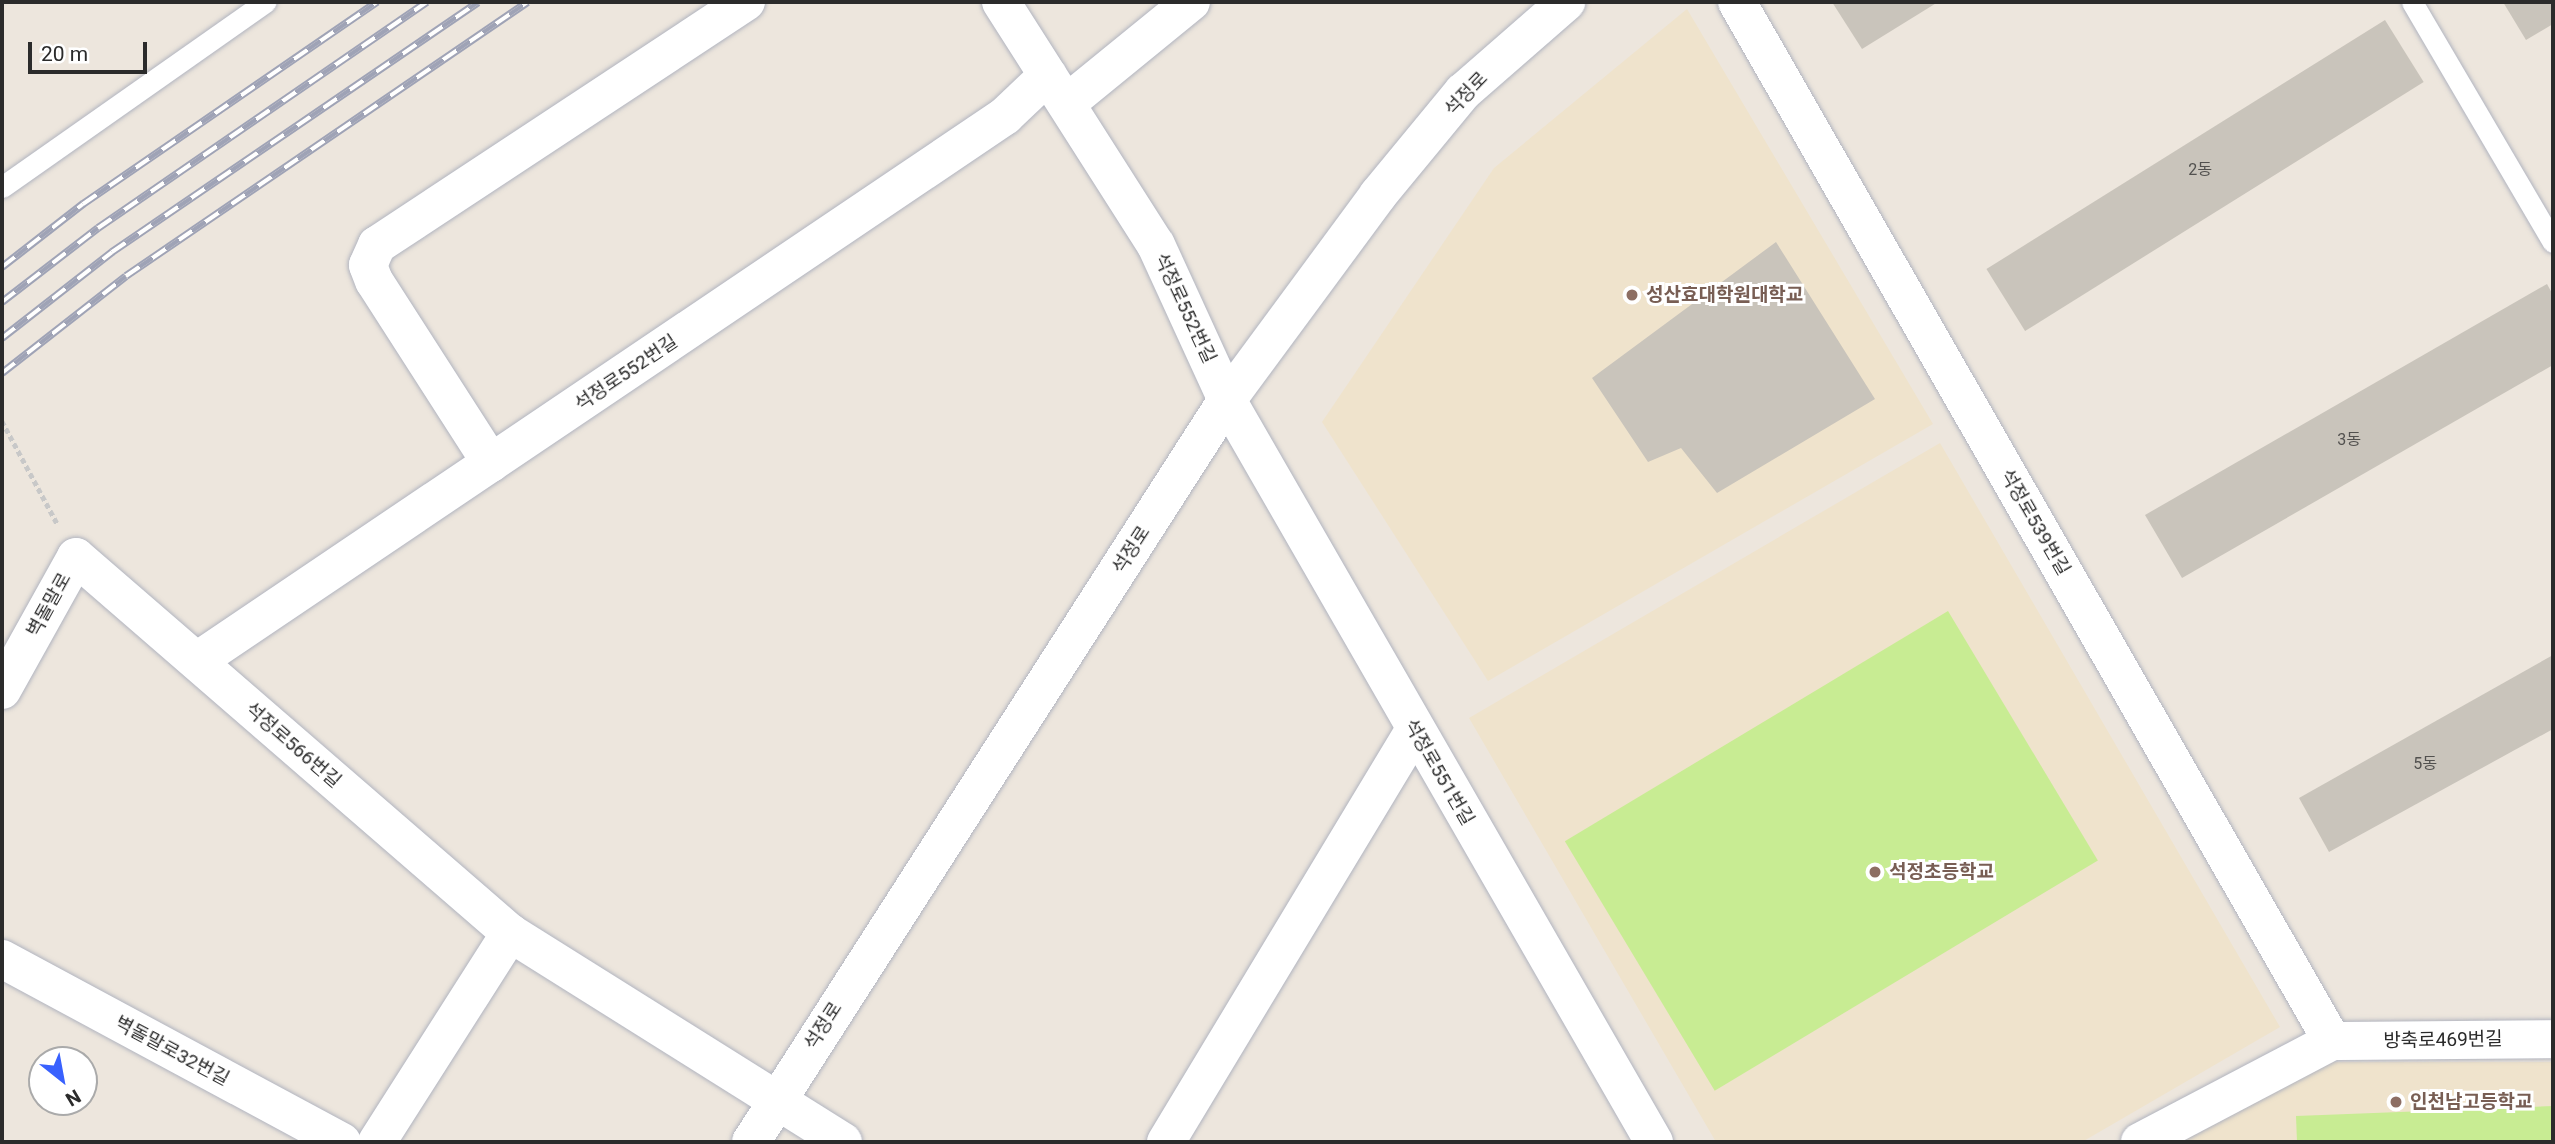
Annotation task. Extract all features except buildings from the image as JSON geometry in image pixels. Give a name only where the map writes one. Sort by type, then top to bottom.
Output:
[{"type":"street","points":[[491,463],[374,281],[368,265],[377,245],[746,2]]},
{"type":"street","name":"석정로552번길","points":[[1001,2],[1156,245],[1227,400]]},
{"type":"street","points":[[1058,89],[1191,2]]},
{"type":"street","name":"석정로","points":[[751,1142],[776,1098],[1227,400],[1378,195],[1464,92],[1566,2]]},
{"type":"street","name":"석정로539번길","points":[[1737,2],[2332,1041]]},
{"type":"street","name":"석정로552번길","points":[[197,661],[1005,116],[1058,89]]},
{"type":"street","name":"석정로551번길","points":[[1227,400],[1654,1142]]},
{"type":"street","name":"석정로566번길","points":[[76,557],[510,933],[843,1142]]},
{"type":"street","name":"벽돌말로","points":[[2,690],[76,557]]},
{"type":"street","points":[[1166,1142],[1415,730]]},
{"type":"street","points":[[377,1142],[510,933]]},
{"type":"street","name":"벽돌말로32번길","points":[[2,959],[341,1142]]},
{"type":"street","name":"방축로469번길","points":[[2332,1041],[2553,1039]]},
{"type":"street","points":[[2140,1142],[2332,1041]]},
{"type":"lane","points":[[2,187],[265,2]]},
{"type":"lane","points":[[2412,2],[2553,242]]},
{"type":"path","points":[[2,421],[76,557]]},
{"type":"shaded area","name":"성산효대학원대학교","points":[[1687,9],[1933,424],[1488,681],[1322,422],[1494,168]]},
{"type":"shaded area","name":"석정초등학교","points":[[1940,443],[2280,1027],[2082,1142],[1716,1142],[1469,718]]},
{"type":"shaded area","name":"인천남고등학교","points":[[2302,1062],[2553,1062],[2553,1142],[2173,1142]]},
{"type":"green space","points":[[1948,611],[2098,860],[1715,1091],[1565,841]]},
{"type":"green space","points":[[2553,1106],[2553,1142],[2297,1142],[2296,1116]]},
{"type":"railway","points":[[2,267],[83,204],[377,2]]},
{"type":"railway","points":[[2,302],[98,228],[427,2]]},
{"type":"railway","points":[[2,338],[112,252],[478,2]]},
{"type":"railway","points":[[2,373],[126,276],[528,2]]},
{"type":"place","name":"성산효대학원대학교","points":[[1632,295]]},
{"type":"place","name":"석정초등학교","points":[[1875,872]]},
{"type":"place","name":"인천남고등학교","points":[[2396,1102]]}]
